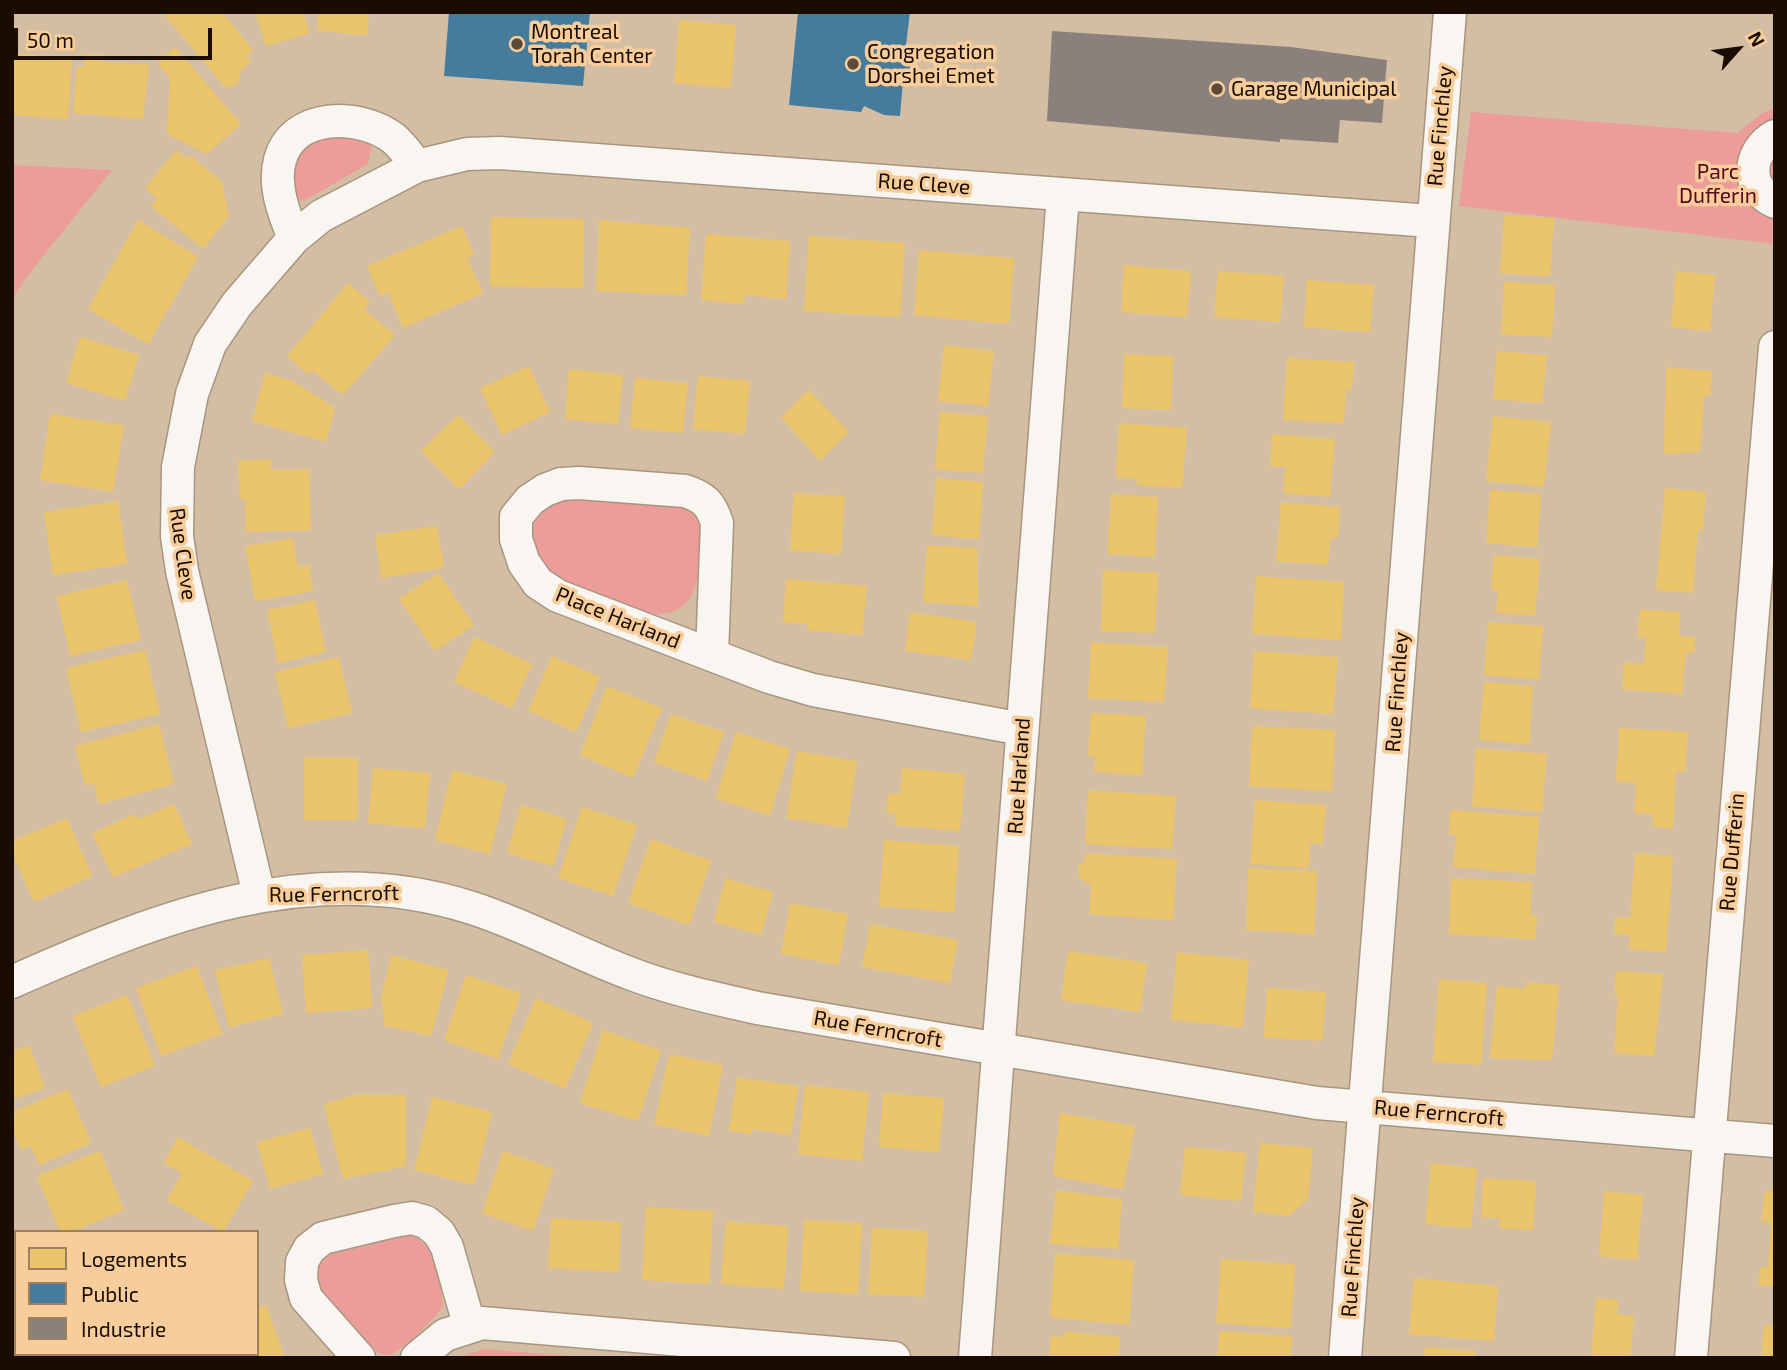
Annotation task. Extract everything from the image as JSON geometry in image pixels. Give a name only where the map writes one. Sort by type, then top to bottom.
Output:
[{"type":"street","name":"Rue Finchley","points":[[1345,1358],[1449,19]]},
{"type":"street","points":[[294,238],[285,216],[278,181],[280,159],[291,139],[310,125],[354,121],[377,128],[395,139],[417,166]]},
{"type":"street","points":[[1775,136],[1758,149],[1752,171],[1760,192],[1775,202]]},
{"type":"street","name":"Rue Cleve","points":[[259,895],[182,571],[175,502],[187,411],[211,344],[237,304],[294,238],[321,216],[417,166],[467,154],[500,153],[1432,221]]},
{"type":"street","name":"Rue Harland","points":[[975,1358],[1063,195]]},
{"type":"street","name":"Rue Dufferin","points":[[1691,1358],[1775,347]]},
{"type":"street","name":"Place Harland","points":[[712,654],[717,523],[712,507],[700,495],[685,491],[561,484],[530,500],[516,516],[516,539],[524,563],[538,583],[558,596],[662,638],[813,690],[1022,729]]},
{"type":"street","name":"Rue Ferncroft","points":[[12,982],[146,925],[259,895],[298,890],[412,892],[473,908],[630,974],[680,990],[757,1009],[1317,1103],[1775,1141]]},
{"type":"street","points":[[359,1358],[306,1298],[301,1280],[302,1262],[309,1249],[323,1238],[394,1220],[412,1218],[426,1222],[439,1233],[447,1247],[469,1324]]},
{"type":"street","points":[[417,1358],[445,1335],[469,1324],[490,1323],[894,1358]]},
{"type":"green space","name":"Parc Dufferin","points":[[1775,109],[1775,244],[1459,206],[1471,112],[1737,133],[1764,112]]},
{"type":"green space","points":[[337,134],[373,140],[368,164],[304,201],[296,200],[295,174],[299,156],[313,144]]},
{"type":"green space","points":[[12,165],[112,170],[25,279],[12,300]]},
{"type":"green space","points":[[578,499],[681,506],[693,510],[702,530],[699,567],[692,594],[679,609],[660,614],[638,611],[614,603],[549,572],[533,548],[534,525],[550,507],[563,501]]},
{"type":"green space","points":[[410,1235],[419,1239],[431,1255],[441,1286],[443,1306],[406,1345],[392,1354],[378,1353],[323,1297],[317,1287],[317,1265],[332,1254]]},
{"type":"green space","points":[[484,1349],[495,1350],[598,1358],[455,1358]]},
{"type":"building: Logements","points":[[162,12],[222,12],[253,50],[247,55],[251,61],[241,71],[237,85],[225,87]]},
{"type":"building: Logements","points":[[255,12],[303,12],[310,33],[266,46]]},
{"type":"building: Logements","points":[[318,12],[369,12],[367,36],[317,30]]},
{"type":"building: Logements","points":[[679,20],[736,25],[731,88],[674,83]]},
{"type":"building: Logements","points":[[175,47],[241,124],[207,154],[167,134],[170,78],[157,63]]},
{"type":"building: Logements","points":[[12,53],[72,58],[68,119],[12,115]]},
{"type":"building: Logements","points":[[84,54],[104,55],[103,62],[149,64],[143,119],[73,113],[77,67],[84,67]]},
{"type":"building: Logements","points":[[176,150],[187,159],[190,155],[222,182],[229,216],[203,249],[151,206],[157,199],[145,188]]},
{"type":"building: Logements","points":[[1504,215],[1554,218],[1550,276],[1500,273]]},
{"type":"building: Logements","points":[[491,217],[584,219],[583,288],[490,286]]},
{"type":"building: Logements","points":[[138,220],[198,257],[148,344],[88,309]]},
{"type":"building: Logements","points":[[599,220],[690,228],[686,295],[596,291]]},
{"type":"building: Logements","points":[[462,226],[474,255],[467,258],[483,293],[403,328],[388,292],[380,296],[367,266]]},
{"type":"building: Logements","points":[[706,234],[790,241],[786,299],[745,295],[744,304],[701,300]]},
{"type":"building: Logements","points":[[809,236],[905,243],[900,317],[804,311]]},
{"type":"building: Logements","points":[[919,250],[1014,258],[1009,324],[914,315]]},
{"type":"building: Logements","points":[[1124,265],[1191,271],[1187,317],[1121,312]]},
{"type":"building: Logements","points":[[1218,271],[1284,276],[1280,322],[1214,317]]},
{"type":"building: Logements","points":[[1676,271],[1715,275],[1710,331],[1671,327]]},
{"type":"building: Logements","points":[[1307,280],[1374,285],[1370,332],[1304,327]]},
{"type":"building: Logements","points":[[1504,282],[1555,285],[1552,337],[1501,334]]},
{"type":"building: Logements","points":[[348,283],[370,302],[364,309],[395,335],[343,395],[312,370],[308,374],[287,356]]},
{"type":"building: Logements","points":[[80,337],[139,355],[125,401],[66,383]]},
{"type":"building: Logements","points":[[944,345],[994,351],[988,406],[938,401]]},
{"type":"building: Logements","points":[[1497,351],[1547,355],[1542,403],[1493,399]]},
{"type":"building: Logements","points":[[1124,354],[1173,356],[1171,410],[1122,408]]},
{"type":"building: Logements","points":[[1287,358],[1354,362],[1352,390],[1346,390],[1344,423],[1283,420]]},
{"type":"building: Logements","points":[[529,366],[550,412],[502,435],[480,388]]},
{"type":"building: Logements","points":[[1666,367],[1712,371],[1710,396],[1704,396],[1700,452],[1664,454]]},
{"type":"building: Logements","points":[[569,369],[623,375],[618,424],[565,419]]},
{"type":"building: Logements","points":[[265,373],[293,381],[335,408],[326,442],[252,421]]},
{"type":"building: Logements","points":[[698,376],[750,381],[745,434],[693,429]]},
{"type":"building: Logements","points":[[635,378],[688,383],[683,433],[630,428]]},
{"type":"building: Logements","points":[[809,390],[849,432],[820,461],[781,417]]},
{"type":"building: Logements","points":[[940,412],[988,416],[983,473],[935,469]]},
{"type":"building: Logements","points":[[50,414],[124,425],[113,492],[40,480]]},
{"type":"building: Logements","points":[[458,415],[495,452],[459,489],[421,451]]},
{"type":"building: Logements","points":[[1493,416],[1551,422],[1544,487],[1486,481]]},
{"type":"building: Logements","points":[[1119,423],[1187,428],[1182,488],[1137,485],[1137,479],[1116,477]]},
{"type":"building: Logements","points":[[1272,434],[1335,439],[1330,497],[1283,493],[1285,467],[1270,466]]},
{"type":"building: Logements","points":[[271,459],[271,470],[309,469],[311,530],[246,532],[245,499],[240,499],[238,461]]},
{"type":"building: Logements","points":[[936,478],[983,482],[979,539],[932,535]]},
{"type":"building: Logements","points":[[1665,488],[1706,492],[1703,530],[1698,530],[1693,593],[1656,590]]},
{"type":"building: Logements","points":[[1490,490],[1541,494],[1537,547],[1486,543]]},
{"type":"building: Logements","points":[[794,493],[845,496],[841,554],[790,550]]},
{"type":"building: Logements","points":[[1111,494],[1158,497],[1155,557],[1107,554]]},
{"type":"building: Logements","points":[[118,501],[127,564],[53,575],[44,512]]},
{"type":"building: Logements","points":[[1281,502],[1340,507],[1338,537],[1330,539],[1328,565],[1276,561]]},
{"type":"building: Logements","points":[[437,526],[444,568],[381,578],[375,535]]},
{"type":"building: Logements","points":[[293,538],[298,567],[309,565],[313,591],[255,601],[245,546]]},
{"type":"building: Logements","points":[[927,545],[977,548],[978,606],[923,602]]},
{"type":"building: Logements","points":[[1494,555],[1540,559],[1535,615],[1496,613],[1498,591],[1491,590]]},
{"type":"building: Logements","points":[[1103,570],[1158,573],[1155,633],[1101,631]]},
{"type":"building: Logements","points":[[438,573],[474,625],[435,651],[399,599]]},
{"type":"building: Logements","points":[[1256,576],[1344,582],[1341,640],[1252,634]]},
{"type":"building: Logements","points":[[786,579],[867,586],[862,635],[807,630],[808,624],[783,622]]},
{"type":"building: Logements","points":[[127,580],[141,640],[70,656],[57,596]]},
{"type":"building: Logements","points":[[315,600],[326,652],[278,663],[267,610]]},
{"type":"building: Logements","points":[[1640,609],[1680,612],[1679,636],[1695,637],[1694,653],[1686,652],[1682,694],[1622,689],[1624,662],[1644,664],[1646,638],[1637,637]]},
{"type":"building: Logements","points":[[910,612],[977,622],[971,660],[905,651]]},
{"type":"building: Logements","points":[[1488,622],[1543,626],[1539,679],[1484,675]]},
{"type":"building: Logements","points":[[474,637],[532,664],[512,708],[454,682]]},
{"type":"building: Logements","points":[[1091,642],[1168,647],[1164,702],[1088,698]]},
{"type":"building: Logements","points":[[145,650],[160,714],[81,732],[66,668]]},
{"type":"building: Logements","points":[[1254,651],[1338,657],[1333,714],[1250,708]]},
{"type":"building: Logements","points":[[552,656],[600,677],[576,732],[528,711]]},
{"type":"building: Logements","points":[[339,657],[352,713],[288,728],[275,672]]},
{"type":"building: Logements","points":[[1484,682],[1533,686],[1529,744],[1479,740]]},
{"type":"building: Logements","points":[[607,686],[662,708],[633,778],[580,755]]},
{"type":"building: Logements","points":[[1091,713],[1146,716],[1142,775],[1094,772],[1095,757],[1088,756]]},
{"type":"building: Logements","points":[[671,714],[724,732],[707,781],[654,762]]},
{"type":"building: Logements","points":[[159,724],[174,784],[99,804],[94,783],[85,786],[75,746]]},
{"type":"building: Logements","points":[[1252,726],[1335,730],[1332,791],[1249,786]]},
{"type":"building: Logements","points":[[1619,728],[1688,732],[1685,772],[1676,771],[1673,829],[1652,827],[1653,814],[1634,813],[1636,783],[1616,781]]},
{"type":"building: Logements","points":[[736,732],[790,749],[770,815],[716,799]]},
{"type":"building: Logements","points":[[1476,748],[1547,754],[1542,812],[1472,806]]},
{"type":"building: Logements","points":[[797,751],[857,761],[847,828],[786,818]]},
{"type":"building: Logements","points":[[304,757],[358,758],[357,820],[304,820]]},
{"type":"building: Logements","points":[[373,768],[430,773],[425,828],[368,823]]},
{"type":"building: Logements","points":[[902,768],[965,774],[960,831],[895,825],[896,814],[886,813],[888,793],[900,794]]},
{"type":"building: Logements","points":[[452,770],[507,784],[490,854],[435,840]]},
{"type":"building: Logements","points":[[1088,790],[1176,796],[1172,849],[1085,844]]},
{"type":"building: Logements","points":[[1255,800],[1326,805],[1323,844],[1310,843],[1309,868],[1250,864]]},
{"type":"building: Logements","points":[[174,804],[192,844],[113,877],[92,833],[135,814],[138,819]]},
{"type":"building: Logements","points":[[521,805],[567,819],[553,866],[507,853]]},
{"type":"building: Logements","points":[[582,807],[637,825],[613,896],[558,878]]},
{"type":"building: Logements","points":[[1450,810],[1539,817],[1535,874],[1453,867],[1456,835],[1449,834]]},
{"type":"building: Logements","points":[[67,818],[92,876],[34,902],[12,852],[12,841]]},
{"type":"building: Logements","points":[[651,839],[711,861],[689,925],[628,903]]},
{"type":"building: Logements","points":[[884,840],[959,846],[954,912],[879,906]]},
{"type":"building: Logements","points":[[1086,853],[1177,859],[1173,920],[1089,914],[1091,884],[1079,879],[1078,865],[1085,861]]},
{"type":"building: Logements","points":[[1635,853],[1673,856],[1666,952],[1629,949],[1630,935],[1614,934],[1615,917],[1630,918]]},
{"type":"building: Logements","points":[[1248,868],[1317,871],[1314,934],[1246,930]]},
{"type":"building: Logements","points":[[725,878],[773,892],[761,935],[714,922]]},
{"type":"building: Logements","points":[[1451,878],[1532,882],[1530,914],[1537,915],[1536,939],[1449,934]]},
{"type":"building: Logements","points":[[790,903],[848,914],[839,965],[781,954]]},
{"type":"building: Logements","points":[[870,924],[958,940],[950,983],[862,967]]},
{"type":"building: Logements","points":[[368,950],[372,1008],[306,1013],[302,955]]},
{"type":"building: Logements","points":[[1068,951],[1147,963],[1140,1012],[1061,1000]]},
{"type":"building: Logements","points":[[1177,952],[1249,960],[1243,1027],[1171,1020]]},
{"type":"building: Logements","points":[[391,955],[449,970],[431,1036],[385,1026],[381,998]]},
{"type":"building: Logements","points":[[269,958],[283,1014],[229,1027],[215,970]]},
{"type":"building: Logements","points":[[197,966],[222,1034],[161,1056],[136,988]]},
{"type":"building: Logements","points":[[1616,971],[1663,974],[1654,1056],[1614,1053],[1618,995],[1614,994]]},
{"type":"building: Logements","points":[[466,975],[521,993],[498,1059],[444,1040]]},
{"type":"building: Logements","points":[[1439,979],[1487,983],[1481,1065],[1433,1062]]},
{"type":"building: Logements","points":[[1526,982],[1559,985],[1552,1060],[1490,1058],[1497,986],[1525,989]]},
{"type":"building: Logements","points":[[1267,988],[1326,992],[1322,1041],[1264,1037]]},
{"type":"building: Logements","points":[[127,995],[155,1066],[101,1087],[73,1016]]},
{"type":"building: Logements","points":[[536,998],[593,1023],[565,1089],[508,1064]]},
{"type":"building: Logements","points":[[603,1030],[661,1050],[638,1121],[580,1103]]},
{"type":"building: Logements","points":[[29,1045],[45,1088],[12,1100],[12,1052]]},
{"type":"building: Logements","points":[[669,1054],[723,1065],[709,1136],[654,1124]]},
{"type":"building: Logements","points":[[737,1077],[798,1086],[791,1135],[752,1129],[751,1134],[729,1131]]},
{"type":"building: Logements","points":[[805,1085],[869,1092],[862,1161],[798,1154]]},
{"type":"building: Logements","points":[[68,1089],[91,1143],[39,1165],[31,1146],[21,1150],[12,1129],[12,1112]]},
{"type":"building: Logements","points":[[883,1093],[944,1098],[939,1152],[879,1147]]},
{"type":"building: Logements","points":[[357,1094],[406,1095],[406,1166],[343,1179],[324,1104]]},
{"type":"building: Logements","points":[[432,1097],[492,1112],[474,1185],[414,1170]]},
{"type":"building: Logements","points":[[1060,1113],[1135,1126],[1123,1189],[1053,1176]]},
{"type":"building: Logements","points":[[310,1128],[323,1174],[270,1189],[257,1142]]},
{"type":"building: Logements","points":[[178,1137],[253,1181],[224,1230],[220,1230],[167,1200],[182,1173],[164,1163]]},
{"type":"building: Logements","points":[[1260,1143],[1313,1148],[1308,1199],[1289,1216],[1253,1212]]},
{"type":"building: Logements","points":[[1185,1147],[1246,1153],[1241,1201],[1180,1195]]},
{"type":"building: Logements","points":[[100,1151],[124,1210],[76,1230],[59,1230],[37,1176]]},
{"type":"building: Logements","points":[[503,1151],[554,1169],[533,1231],[482,1213]]},
{"type":"building: Logements","points":[[1431,1163],[1477,1168],[1471,1228],[1425,1224]]},
{"type":"building: Logements","points":[[1483,1178],[1536,1181],[1533,1230],[1499,1228],[1500,1218],[1481,1217]]},
{"type":"building: Logements","points":[[1056,1190],[1122,1199],[1118,1249],[1050,1244]]},
{"type":"building: Logements","points":[[1604,1191],[1643,1195],[1637,1260],[1599,1256]]},
{"type":"building: Logements","points":[[1775,1191],[1775,1286],[1758,1285],[1760,1267],[1768,1267],[1771,1222],[1761,1222],[1765,1192]]},
{"type":"building: Logements","points":[[646,1207],[713,1211],[709,1284],[642,1280]]},
{"type":"building: Logements","points":[[551,1218],[621,1222],[619,1272],[548,1268]]},
{"type":"building: Logements","points":[[804,1220],[862,1223],[858,1294],[800,1291]]},
{"type":"building: Logements","points":[[726,1221],[788,1226],[784,1289],[721,1284]]},
{"type":"building: Logements","points":[[872,1228],[928,1231],[924,1297],[868,1294]]},
{"type":"building: Logements","points":[[1055,1253],[1134,1260],[1129,1325],[1050,1317]]},
{"type":"building: Logements","points":[[1221,1259],[1295,1264],[1291,1328],[1216,1323]]},
{"type":"building: Logements","points":[[1414,1278],[1498,1286],[1494,1341],[1409,1334]]},
{"type":"building: Logements","points":[[1596,1298],[1618,1300],[1617,1314],[1634,1316],[1630,1358],[1591,1358]]},
{"type":"building: Logements","points":[[266,1305],[285,1358],[218,1358],[259,1356],[259,1307]]},
{"type":"building: Logements","points":[[1764,1325],[1775,1326],[1775,1358],[1761,1358]]},
{"type":"building: Logements","points":[[1065,1331],[1120,1337],[1118,1358],[1049,1358],[1051,1336],[1065,1337]]},
{"type":"building: Logements","points":[[1219,1331],[1292,1336],[1291,1358],[1217,1358]]},
{"type":"building: Logements","points":[[1425,1347],[1476,1351],[1475,1358],[1424,1358]]},
{"type":"building: Logements","points":[[100,1356],[170,1356],[164,1358]]},
{"type":"building: Public","name":"Montreal Torah Center","points":[[449,12],[590,12],[583,86],[444,76]]},
{"type":"building: Public","name":"Congregation Dorshei Emet","points":[[798,12],[910,12],[906,45],[914,59],[913,69],[903,80],[900,116],[884,115],[864,106],[861,112],[789,105]]},
{"type":"building: Industrie","name":"Garage Municipal","points":[[1052,31],[1291,47],[1387,60],[1382,123],[1340,120],[1338,143],[1280,139],[1280,142],[1047,121]]},
{"type":"place","name":"Montreal Torah Center","points":[[517,44]]},
{"type":"place","name":"Congregation Dorshei Emet","points":[[853,64]]},
{"type":"place","name":"Garage Municipal","points":[[1217,89]]}]
